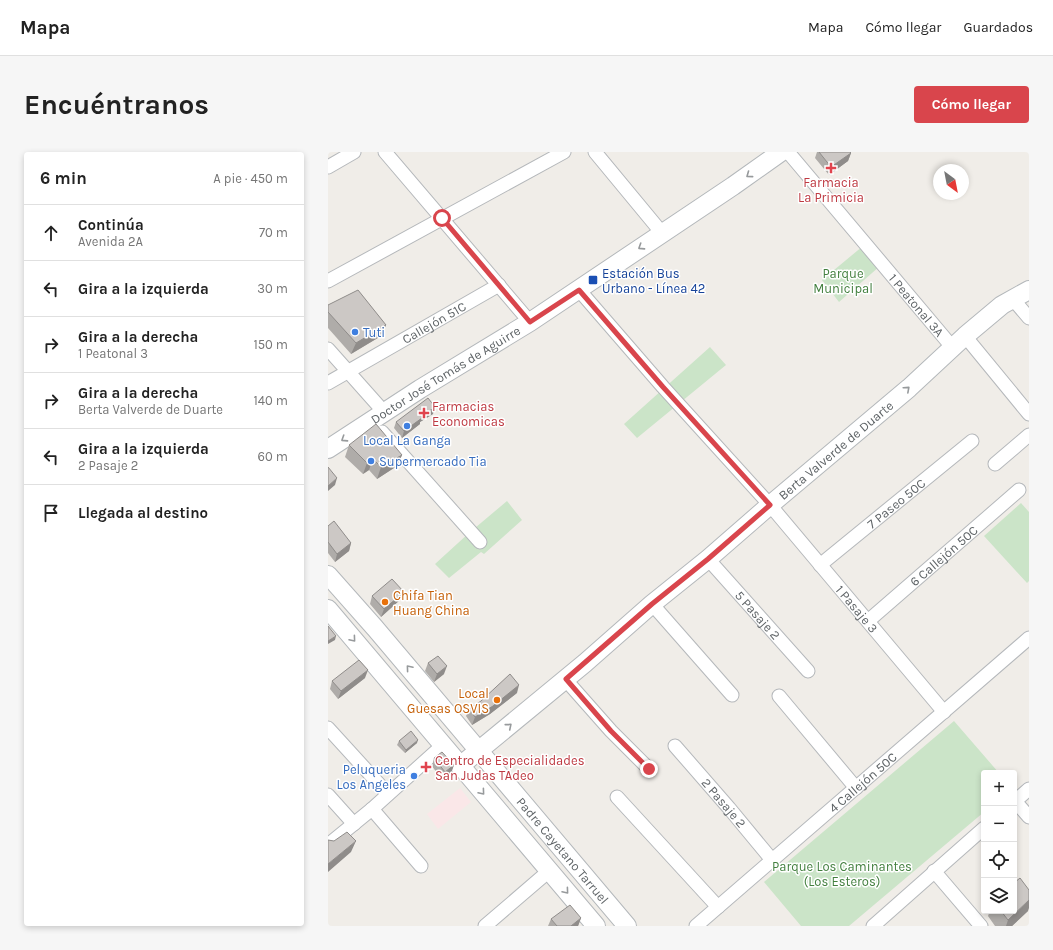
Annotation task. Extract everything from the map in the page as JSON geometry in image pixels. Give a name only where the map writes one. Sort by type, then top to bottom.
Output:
[{"type":"street","points":[[328,167],[354,152]]},
{"type":"street","points":[[385,152],[530,322]]},
{"type":"street","points":[[328,280],[564,152]]},
{"type":"street","points":[[595,152],[662,233]]},
{"type":"street","name":"Doctor José Tomás de Aguirre","points":[[328,449],[579,290],[781,152]]},
{"type":"street","name":"1 Peatonal 3A","points":[[788,152],[959,342],[1029,414]]},
{"type":"street","name":"Callejón 51C","points":[[328,383],[499,285]]},
{"type":"street","name":"1 Pasaje 3","points":[[579,290],[663,387],[770,505],[944,712]]},
{"type":"street","name":"Berta Valverde de Duarte","points":[[460,766],[479,752],[652,604],[708,559],[909,388],[1002,305],[1012,298],[1029,290]]},
{"type":"street","points":[[1012,298],[1029,318]]},
{"type":"street","points":[[328,350],[347,372],[378,416],[480,542]]},
{"type":"street","points":[[995,464],[1029,435]]},
{"type":"street","name":"7 Paseo 50C","points":[[820,565],[972,441]]},
{"type":"street","name":"6 Callejón 50C","points":[[868,621],[1018,490]]},
{"type":"street","name":"5 Pasaje 2","points":[[708,559],[808,671]]},
{"type":"street","name":"Padre Cayetano Tarruel","points":[[328,575],[375,628],[627,926]]},
{"type":"street","points":[[652,604],[732,695]]},
{"type":"street","name":"Padre Cayetano Tarruel","points":[[328,609],[596,926]]},
{"type":"street","name":"4 Callejón 50C","points":[[696,926],[1029,638]]},
{"type":"street","points":[[566,679],[611,731],[649,769]]},
{"type":"street","points":[[779,696],[856,788]]},
{"type":"street","points":[[328,728],[388,794]]},
{"type":"street","points":[[328,845],[372,809],[443,745]]},
{"type":"street","name":"2 Pasaje 2","points":[[675,746],[772,860]]},
{"type":"street","points":[[1017,799],[1029,789]]},
{"type":"street","points":[[328,795],[354,824]]},
{"type":"street","points":[[617,797],[718,907]]},
{"type":"street","points":[[1017,803],[1029,817]]},
{"type":"street","points":[[372,809],[421,866]]},
{"type":"street","points":[[873,926],[981,831]]},
{"type":"street","points":[[485,926],[549,871]]},
{"type":"street","points":[[934,871],[981,926]]},
{"type":"shaded area","points":[[460,788],[471,802],[438,829],[427,814]]},
{"type":"green space","name":"Parque Municipal","points":[[863,246],[880,266],[839,302],[822,280]]},
{"type":"green space","points":[[710,347],[726,365],[637,438],[624,424]]},
{"type":"green space","points":[[507,501],[522,520],[484,554],[481,552],[449,578],[435,564]]},
{"type":"green space","points":[[1021,503],[1029,512],[1029,581],[1027,583],[984,536]]},
{"type":"green space","name":"Parque Los Caminantes (Los Esteros)","points":[[954,721],[996,770],[981,770],[981,815],[849,926],[801,926],[764,882]]},
{"type":"building","points":[[819,152],[850,152],[851,153],[831,167]]},
{"type":"building","points":[[358,290],[386,325],[356,343],[328,312],[328,305]]},
{"type":"building","points":[[428,398],[435,407],[404,431],[396,422]]},
{"type":"building","points":[[376,424],[402,455],[381,467],[373,459],[367,463],[349,445]]},
{"type":"building","points":[[328,467],[337,478],[328,486]]},
{"type":"building","points":[[334,521],[351,543],[337,554],[328,542],[328,526]]},
{"type":"building","points":[[392,579],[404,592],[384,609],[372,596]]},
{"type":"building","points":[[328,626],[336,636],[328,641]]},
{"type":"building","points":[[438,656],[447,666],[437,674],[428,663]]},
{"type":"building","points":[[359,660],[368,670],[341,691],[332,681]]},
{"type":"building","points":[[510,674],[519,685],[493,706],[475,717],[469,709],[481,701]]},
{"type":"building","points":[[411,731],[418,740],[406,750],[399,741]]},
{"type":"building","points":[[442,752],[454,765],[445,772],[434,758]]},
{"type":"building","points":[[347,832],[356,841],[328,864],[328,840],[334,841]]},
{"type":"building","points":[[1020,878],[1029,890],[1029,900],[1017,911],[1017,880]]},
{"type":"building","points":[[570,905],[581,918],[571,926],[557,926],[551,919]]},
{"type":"building","points":[[1003,914],[1014,914],[1008,920]]},
{"type":"place","name":"Farmacia La Primicia","points":[[831,168]]},
{"type":"place","name":"Estación Bus Urbano - Línea 42","points":[[593,280]]},
{"type":"place","name":"Tuti","points":[[355,332]]},
{"type":"place","name":"Farmacias Economicas","points":[[424,413]]},
{"type":"place","name":"Local La Ganga","points":[[407,426]]},
{"type":"place","name":"Supermercado Tia","points":[[371,461]]},
{"type":"place","name":"Chifa Tian Huang China","points":[[385,602]]},
{"type":"place","name":"Local Guesas OSVIS","points":[[497,700]]},
{"type":"place","name":"Centro de Especialidades San Judas TAdeo","points":[[426,767]]},
{"type":"place","name":"Peluqueria Los Angeles","points":[[414,776]]},
{"type":"route","points":[[442,218],[530,322],[579,290],[663,387],[770,505],[676,586],[652,604],[566,679],[611,731],[649,769]]}]
